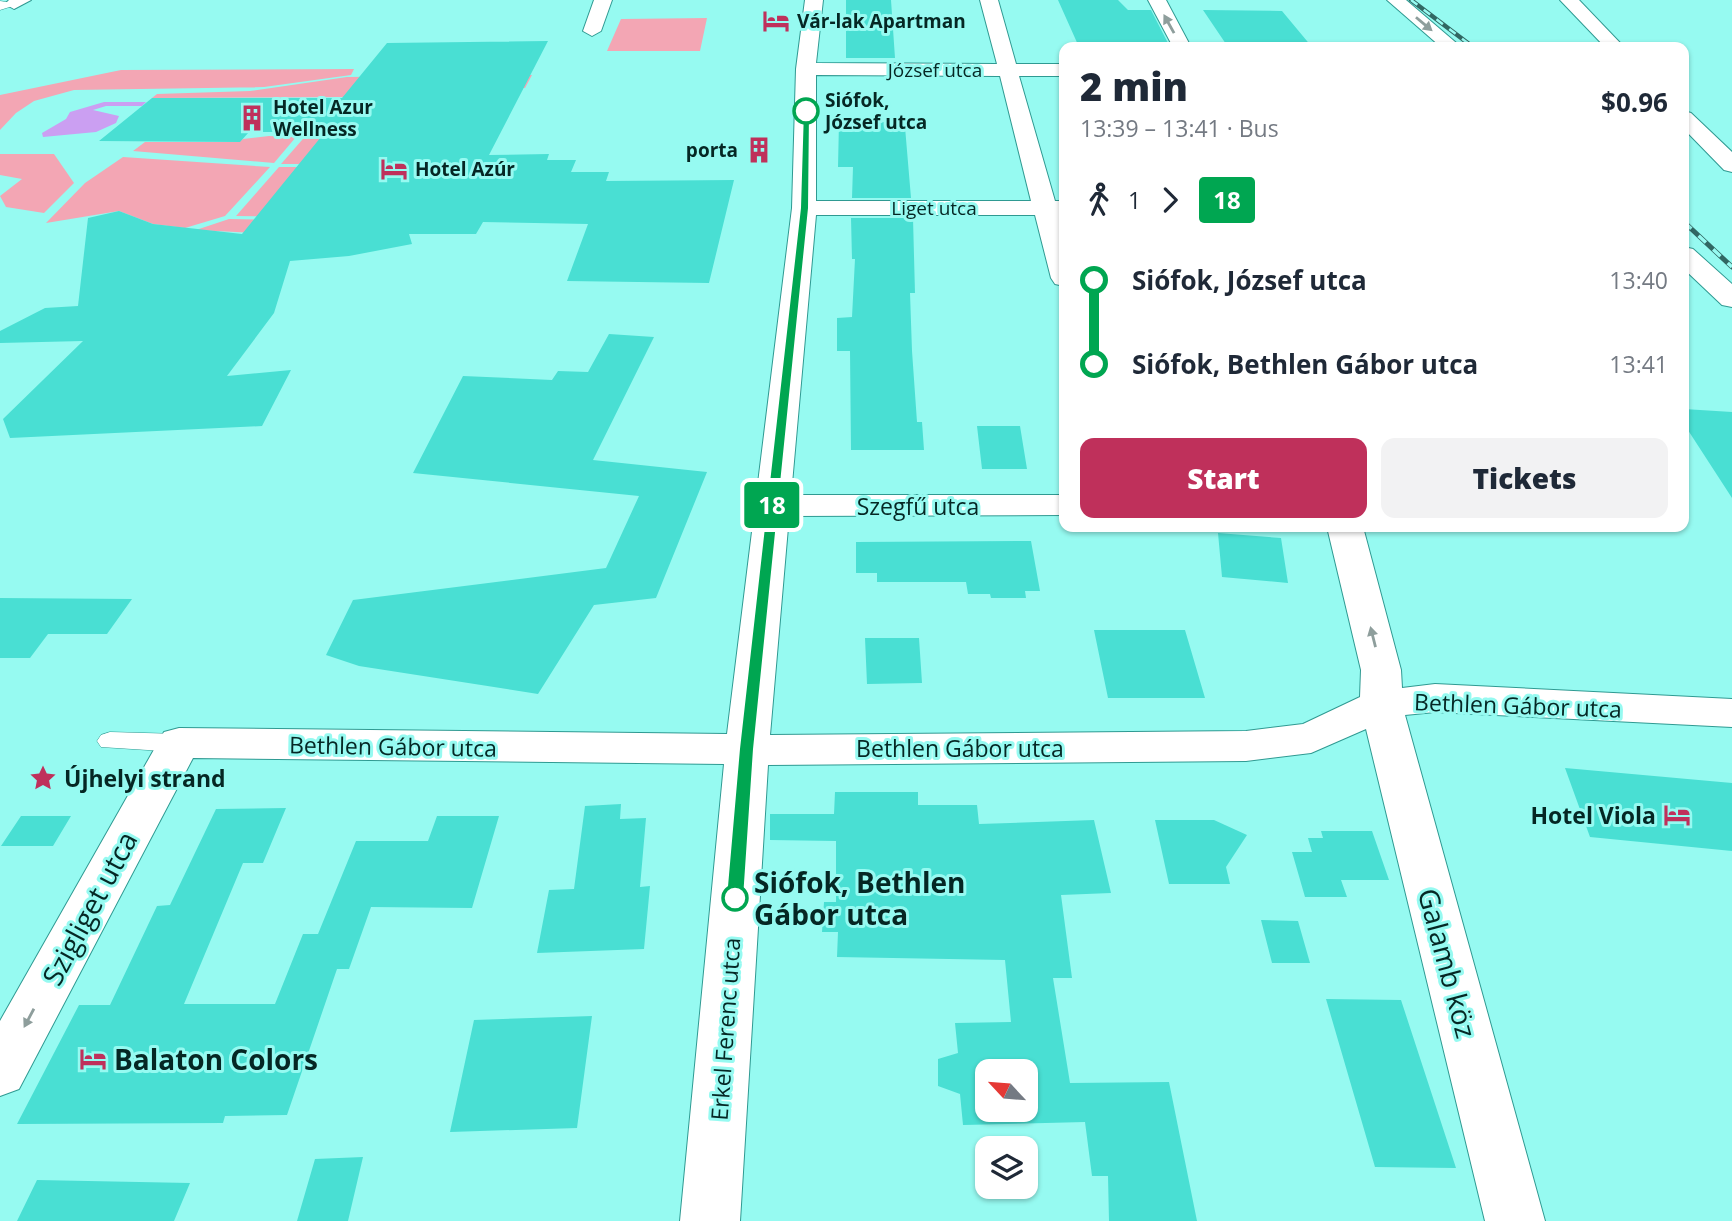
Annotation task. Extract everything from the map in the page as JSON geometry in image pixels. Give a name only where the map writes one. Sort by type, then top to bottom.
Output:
[{"type":"street","points":[[592,32],[603,0]]},
{"type":"street","name":"Erkel Ferenc utca","points":[[710,1221],[747,749],[804,208],[806,69],[814,0]]},
{"type":"street","points":[[989,0],[1006,70],[1054,208],[1059,243]]},
{"type":"street","points":[[1157,0],[1179,42]]},
{"type":"street","points":[[1396,0],[1446,42]]},
{"type":"street","points":[[1569,0],[1610,42]]},
{"type":"street","name":"József utca","points":[[806,69],[1059,69]]},
{"type":"street","points":[[1689,122],[1732,165]]},
{"type":"street","name":"Liget utca","points":[[804,208],[1054,208]]},
{"type":"street","points":[[1689,260],[1732,299]]},
{"type":"street","name":"Szegfű utca","points":[[772,506],[1059,505]]},
{"type":"street","name":"Galamb köz","points":[[1346,532],[1381,670],[1381,704],[1515,1221]]},
{"type":"street","name":"Bethlen Gábor utca","points":[[178,743],[747,749],[1246,746],[1311,738],[1381,704],[1435,698],[1732,713]]},
{"type":"street","name":"Szigliget utca","points":[[0,1072],[178,743]]},
{"type":"lane","points":[[110,741],[178,743]]},
{"type":"shaded area","points":[[707,18],[700,51],[607,51],[621,19]]},
{"type":"shaded area","points":[[354,69],[351,75],[264,87],[74,90],[34,101],[16,113],[0,130],[0,95],[121,70]]},
{"type":"shaded area","points":[[532,75],[525,88],[365,89],[358,97],[152,98],[157,94],[250,91],[347,77]]},
{"type":"shaded area","points":[[104,102],[146,102],[142,106],[106,106],[93,110],[119,116],[116,123],[96,132],[43,137],[42,133],[66,119],[70,112]]},
{"type":"shaded area","points":[[309,132],[326,132],[302,164],[281,164]]},
{"type":"shaded area","points":[[296,137],[274,163],[133,151],[145,142],[239,142],[243,139]]},
{"type":"shaded area","points":[[0,154],[54,154],[74,183],[44,213],[6,207],[0,196],[22,179],[0,175]]},
{"type":"shaded area","points":[[123,157],[270,167],[225,216],[185,228],[153,224],[119,211],[46,223],[85,183]]},
{"type":"shaded area","points":[[279,167],[299,167],[354,217],[236,216]]},
{"type":"shaded area","points":[[229,219],[355,221],[274,234],[196,230]]},
{"type":"building","points":[[846,0],[891,0],[895,58],[846,58]]},
{"type":"building","points":[[1058,0],[1118,0],[1128,10],[1151,10],[1167,42],[1077,42]]},
{"type":"building","points":[[1203,10],[1282,11],[1308,42],[1225,42]]},
{"type":"building","points":[[548,41],[489,155],[549,154],[547,160],[576,160],[571,172],[609,172],[606,181],[734,180],[709,283],[567,281],[588,224],[483,222],[476,234],[409,234],[412,244],[349,256],[290,261],[274,313],[227,376],[291,370],[262,426],[10,438],[3,419],[83,341],[0,343],[0,331],[45,308],[78,306],[88,218],[119,211],[153,224],[242,234],[325,132],[249,132],[240,142],[99,141],[152,98],[342,98],[387,43]]},
{"type":"building","points":[[839,122],[892,122],[892,128],[905,127],[911,198],[852,198],[853,167],[838,167]]},
{"type":"building","points":[[851,218],[913,218],[915,293],[910,293],[912,351],[917,422],[922,422],[924,450],[851,450],[850,351],[837,351],[837,318],[852,317],[855,259],[852,259]]},
{"type":"building","points":[[609,334],[654,337],[593,460],[707,472],[656,598],[594,605],[538,694],[359,666],[326,655],[353,600],[606,568],[639,496],[413,473],[463,376],[552,380],[558,371],[588,372]]},
{"type":"building","points":[[1689,409],[1732,412],[1732,498],[1689,432]]},
{"type":"building","points":[[977,426],[1020,426],[1027,469],[982,469]]},
{"type":"building","points":[[1218,533],[1281,538],[1288,583],[1222,577]]},
{"type":"building","points":[[1031,541],[1040,591],[1025,591],[1026,598],[991,598],[990,594],[968,594],[966,582],[877,582],[877,573],[856,573],[856,542]]},
{"type":"building","points":[[0,598],[132,599],[107,634],[48,634],[30,658],[0,658]]},
{"type":"building","points":[[1094,630],[1185,630],[1205,698],[1108,698]]},
{"type":"building","points":[[865,638],[919,638],[922,683],[867,684]]},
{"type":"building","points":[[1565,768],[1732,783],[1732,851],[1590,837]]},
{"type":"building","points":[[835,792],[918,792],[918,805],[977,805],[979,824],[1094,820],[1111,893],[1061,895],[1072,978],[1053,978],[1070,1083],[1169,1082],[1197,1221],[1109,1221],[1108,1176],[1092,1176],[1085,1122],[963,1125],[960,1094],[938,1086],[938,1059],[958,1053],[955,1023],[1011,1022],[1005,960],[837,957],[838,932],[822,932],[824,902],[836,902],[836,841],[770,840],[770,814],[834,814]]},
{"type":"building","points":[[621,804],[620,819],[646,818],[640,887],[650,886],[644,949],[537,953],[549,890],[574,889],[585,806]]},
{"type":"building","points":[[286,808],[263,863],[243,863],[184,1004],[275,1004],[303,934],[318,934],[356,841],[428,841],[437,816],[499,816],[472,908],[371,907],[349,969],[337,969],[287,1115],[225,1116],[223,1123],[17,1124],[79,1005],[110,1005],[157,906],[170,905],[216,809]]},
{"type":"building","points":[[21,816],[71,816],[53,846],[1,846]]},
{"type":"building","points":[[1155,820],[1214,820],[1247,835],[1226,867],[1230,884],[1169,884]]},
{"type":"building","points":[[1321,831],[1372,831],[1389,880],[1341,880],[1347,897],[1305,897],[1292,852],[1312,852],[1308,838],[1323,838]]},
{"type":"building","points":[[1261,920],[1298,921],[1310,963],[1272,963]]},
{"type":"building","points":[[1326,999],[1401,1000],[1456,1168],[1375,1167]]},
{"type":"building","points":[[592,1016],[577,1128],[450,1132],[474,1020]]},
{"type":"building","points":[[363,1157],[348,1221],[297,1221],[315,1159]]},
{"type":"building","points":[[37,1180],[190,1183],[174,1221],[17,1221]]},
{"type":"railway","points":[[1411,0],[1466,42]]},
{"type":"railway","points":[[1689,227],[1732,267]]},
{"type":"bus line","name":"18","points":[[735,898],[747,749],[804,208],[806,111]]},
{"type":"place","name":"Vár-lak Apartman","points":[[776,21]]},
{"type":"place","name":"Siófok, József utca","points":[[806,111]]},
{"type":"place","name":"Hotel Azur Wellness","points":[[252,118]]},
{"type":"place","name":"porta","points":[[759,150]]},
{"type":"place","name":"Hotel Azúr","points":[[394,169]]},
{"type":"place","name":"Újhelyi strand","points":[[43,778]]},
{"type":"place","name":"Hotel Viola","points":[[1677,815]]},
{"type":"place","name":"Siófok, Bethlen Gábor utca","points":[[735,898]]},
{"type":"place","name":"Balaton Colors","points":[[93,1059]]}]
